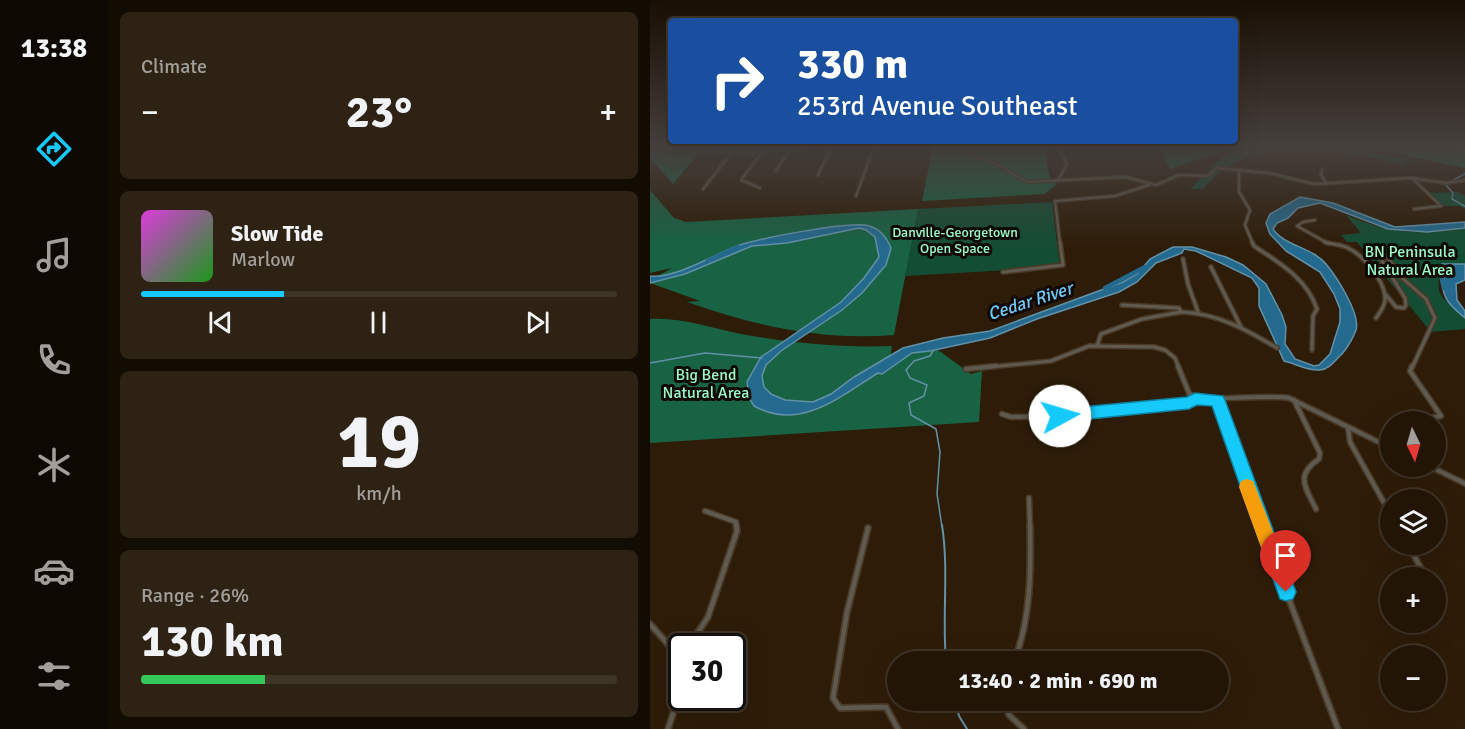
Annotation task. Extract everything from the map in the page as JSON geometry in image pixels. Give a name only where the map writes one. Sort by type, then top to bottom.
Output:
[{"type":"street","points":[[703,189],[710,180]]},
{"type":"street","points":[[741,180],[760,188]]},
{"type":"street","points":[[856,196],[862,180]]},
{"type":"street","points":[[1024,180],[1027,182],[1058,180]]},
{"type":"street","points":[[1140,180],[1149,185]]},
{"type":"street","points":[[1003,272],[1063,265],[1054,202],[1129,193],[1165,180]]},
{"type":"street","points":[[1237,180],[1243,201],[1250,210],[1245,225],[1252,243],[1257,249],[1293,272],[1314,297],[1317,309],[1313,316],[1312,350]]},
{"type":"street","points":[[1295,180],[1310,184],[1383,180]]},
{"type":"street","points":[[1324,180],[1327,184]]},
{"type":"street","points":[[1413,180],[1441,206],[1414,209]]},
{"type":"street","points":[[1425,180],[1446,183],[1466,180]]},
{"type":"street","points":[[1315,220],[1303,222],[1297,226],[1330,245],[1350,248],[1375,274],[1385,294],[1396,307],[1404,308],[1405,298],[1382,261],[1386,255],[1395,271],[1419,291],[1433,310],[1434,318],[1410,371],[1438,411]]},
{"type":"street","points":[[1183,259],[1188,284],[1198,312]]},
{"type":"street","points":[[1211,267],[1241,327]]},
{"type":"street","points":[[1376,318],[1384,306],[1385,294]]},
{"type":"street","points":[[1122,305],[1167,306],[1179,308],[1181,312]]},
{"type":"street","points":[[1097,346],[1102,334],[1124,324],[1181,312],[1198,312],[1241,327],[1277,348]]},
{"type":"street","points":[[966,369],[1051,362],[1086,347],[1147,346],[1165,350],[1175,358],[1189,393],[1195,399]]},
{"type":"street","points":[[1002,414],[1011,417],[1060,416],[1189,402],[1195,399],[1283,397],[1294,400],[1380,443]]},
{"type":"street","points":[[1217,400],[1241,471],[1338,729]]},
{"type":"street","points":[[1294,400],[1320,453],[1319,459],[1306,468],[1304,473],[1304,480],[1316,509]]},
{"type":"street","points":[[1348,427],[1350,442],[1380,495]]},
{"type":"street","points":[[1446,474],[1466,484]]},
{"type":"street","points":[[1019,651],[1025,625],[1030,562],[1029,498]]},
{"type":"street","points":[[699,633],[708,617],[737,531],[736,522],[706,511]]},
{"type":"street","points":[[868,528],[846,612],[833,698],[836,705],[844,708],[886,707],[898,729]]},
{"type":"street","points":[[650,624],[668,644]]},
{"type":"street","points":[[668,729],[674,711]]},
{"type":"street","points":[[1008,711],[1024,729]]},
{"type":"green space","points":[[926,180],[1050,180],[1057,184],[1044,194],[922,201]]},
{"type":"green space","points":[[1199,180],[1211,180],[1203,189],[1190,189]]},
{"type":"green space","name":"Big Bend Natural Area","points":[[650,190],[674,218],[686,222],[918,209],[894,335],[840,336],[763,325],[687,302],[700,301],[650,283],[650,280],[672,268],[650,273]]},
{"type":"green space","points":[[1458,192],[1465,196],[1465,209],[1460,206],[1441,206],[1427,193]]},
{"type":"green space","name":"Danville-Georgetown Open Space","points":[[1052,202],[1060,267],[905,276],[918,209]]},
{"type":"green space","name":"BN Peninsula Natural Area","points":[[1346,215],[1376,226],[1405,231],[1433,232],[1465,228],[1465,264],[1443,264],[1438,270],[1439,291],[1443,298],[1465,319],[1465,329],[1431,332],[1357,242],[1347,242],[1341,235],[1361,233]]},
{"type":"green space","name":"Big Bend Natural Area","points":[[650,319],[684,321],[741,334],[797,342],[892,346],[890,359],[928,349],[938,350],[971,374],[982,371],[979,422],[650,443]]},
{"type":"water","points":[[1300,197],[1333,203],[1395,227],[1465,222],[1465,228],[1427,232],[1388,229],[1320,203],[1298,208],[1288,218],[1277,223],[1273,229],[1278,235],[1320,258],[1326,264],[1341,286],[1355,315],[1356,330],[1348,346],[1332,364],[1320,370],[1284,361],[1259,306],[1259,288],[1252,278],[1196,251],[1184,249],[1182,253],[1156,263],[1137,282],[1119,292],[1037,319],[990,338],[912,353],[882,374],[878,373],[819,408],[788,415],[771,413],[754,406],[749,398],[747,382],[761,357],[841,302],[864,278],[879,257],[875,237],[859,228],[787,243],[752,246],[685,274],[650,283],[650,276],[670,274],[694,266],[737,246],[763,239],[804,231],[859,225],[873,227],[880,232],[891,248],[886,265],[862,293],[842,310],[781,351],[766,365],[762,376],[764,387],[771,394],[785,400],[813,402],[831,394],[854,377],[903,348],[943,338],[990,331],[1123,282],[1137,274],[1150,259],[1173,247],[1192,247],[1226,257],[1243,265],[1266,284],[1286,327],[1285,344],[1295,359],[1314,366],[1319,365],[1330,354],[1340,322],[1340,309],[1334,294],[1320,272],[1286,251],[1270,234],[1266,223],[1270,214]]},
{"type":"water","points":[[1442,264],[1465,264],[1465,280],[1456,284],[1457,300],[1465,311],[1465,318],[1451,306],[1445,296],[1444,278],[1438,271]]},
{"type":"waterway","points":[[1446,185],[1453,193],[1452,199],[1466,207]]},
{"type":"waterway","name":"Cedar River","points":[[708,261],[738,247]]},
{"type":"waterway","name":"Cedar River","points":[[1105,288],[1145,267]]},
{"type":"waterway","name":"Cedar River","points":[[1444,269],[1441,276],[1444,288]]},
{"type":"waterway","points":[[933,351],[930,356],[914,361],[906,370],[910,378],[927,385],[924,396],[909,403],[911,415],[936,429],[940,452],[937,494],[942,527]]},
{"type":"waterway","points":[[650,363],[705,353],[762,358]]},
{"type":"waterway","points":[[942,525],[945,559],[946,651]]},
{"type":"waterway","points":[[958,711],[967,729]]},
{"type":"slow traffic","points":[[1247,487],[1273,555]]},
{"type":"route","points":[[1060,416],[1192,402],[1195,399],[1217,400],[1286,592]]}]
